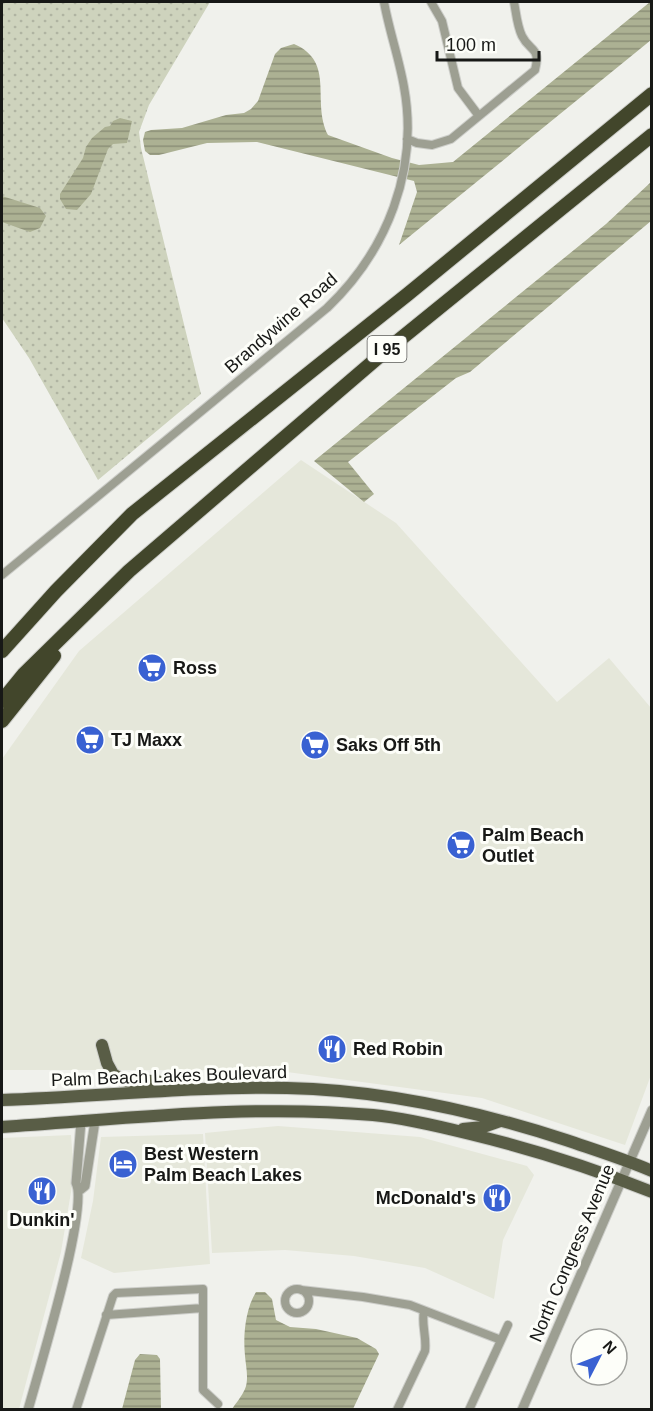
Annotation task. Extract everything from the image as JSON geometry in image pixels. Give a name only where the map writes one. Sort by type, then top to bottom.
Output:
[{"type":"highway","name":"I 95","points":[[2,651],[56,591],[132,514],[408,294],[651,94]]},
{"type":"highway","name":"I 95","points":[[2,700],[24,674],[129,571],[382,354],[651,135]]},
{"type":"highway","points":[[2,721],[35,678],[129,571]]},
{"type":"highway","points":[[2,641],[22,629]]},
{"type":"main road","points":[[102,1045],[113,1074],[124,1081],[156,1081],[185,1090]]},
{"type":"main road","name":"Palm Beach Lakes Boulevard","points":[[2,1100],[185,1090],[286,1088],[343,1093],[426,1104],[501,1121],[630,1161],[651,1171]]},
{"type":"main road","points":[[2,1127],[196,1114],[308,1112],[374,1115],[449,1129],[533,1150],[651,1192]]},
{"type":"main road","points":[[449,1129],[477,1128],[501,1121]]},
{"type":"street","name":"Brandywine Road","points":[[2,575],[339,296],[354,280],[376,248],[392,213],[402,180],[407,139],[404,88],[384,2]]},
{"type":"street","points":[[431,2],[442,21],[458,88],[479,116]]},
{"type":"street","points":[[407,139],[427,145],[442,143],[456,135],[535,70],[537,55],[522,36],[514,2]]},
{"type":"street","name":"North Congress Avenue","points":[[522,1410],[651,1110]]},
{"type":"street","points":[[80,1190],[85,1186],[95,1121]]},
{"type":"street","points":[[28,1410],[62,1286],[77,1217],[80,1190],[76,1183],[81,1122]]},
{"type":"street","points":[[76,1410],[106,1315],[116,1293],[203,1289],[203,1390],[218,1404]]},
{"type":"street","points":[[301,1290],[410,1305],[501,1340]]},
{"type":"street","points":[[106,1315],[203,1308]]},
{"type":"street","points":[[397,1410],[425,1351],[422,1319],[424,1311]]},
{"type":"street","points":[[469,1410],[508,1325]]},
{"type":"shaded area","points":[[2,2],[210,2],[149,105],[139,132],[201,394],[98,480],[29,358],[2,318]]},
{"type":"shaded area","points":[[650,2],[651,40],[399,245],[417,192],[414,181],[257,142],[207,143],[159,155],[150,155],[145,151],[143,140],[145,132],[182,128],[226,115],[244,113],[251,109],[258,101],[275,54],[281,48],[294,44],[307,52],[315,61],[319,72],[323,122],[328,135],[392,158],[419,165],[453,162]]},
{"type":"shaded area","points":[[120,118],[132,121],[127,143],[113,144],[108,149],[91,194],[77,210],[66,209],[60,199],[60,194],[83,158],[86,147],[92,138]]},
{"type":"shaded area","points":[[651,182],[651,221],[470,372],[456,378],[348,462],[374,494],[364,502],[314,461],[606,224]]},
{"type":"shaded area","points":[[2,196],[40,208],[46,216],[40,228],[30,232],[2,222]]},
{"type":"shaded area","points":[[301,460],[396,523],[557,702],[609,658],[651,708],[651,1075],[625,1145],[482,1098],[272,1070],[2,1070],[2,759],[79,651]]},
{"type":"shaded area","points":[[278,1126],[420,1137],[527,1166],[534,1175],[503,1240],[494,1299],[425,1268],[354,1256],[285,1250],[212,1253],[205,1133]]},
{"type":"shaded area","points":[[203,1134],[210,1264],[114,1273],[81,1258],[93,1201],[101,1137]]},
{"type":"shaded area","points":[[71,1135],[74,1174],[61,1252],[19,1409],[2,1409],[2,1138]]},
{"type":"shaded area","points":[[256,1292],[265,1292],[272,1299],[276,1320],[290,1327],[316,1329],[357,1338],[376,1349],[379,1354],[353,1409],[232,1409],[246,1385],[245,1332],[249,1307]]},
{"type":"shaded area","points":[[140,1354],[157,1355],[160,1359],[161,1409],[122,1409],[135,1360]]},
{"type":"place","name":"Ross","points":[[152,668]]},
{"type":"place","name":"TJ Maxx","points":[[90,740]]},
{"type":"place","name":"Saks Off 5th","points":[[315,745]]},
{"type":"place","name":"Palm Beach Outlet","points":[[461,845]]},
{"type":"place","name":"Red Robin","points":[[332,1049]]},
{"type":"place","name":"Best Western Palm Beach Lakes","points":[[123,1164]]},
{"type":"place","name":"Dunkin'","points":[[42,1191]]},
{"type":"place","name":"McDonald's","points":[[497,1198]]}]
